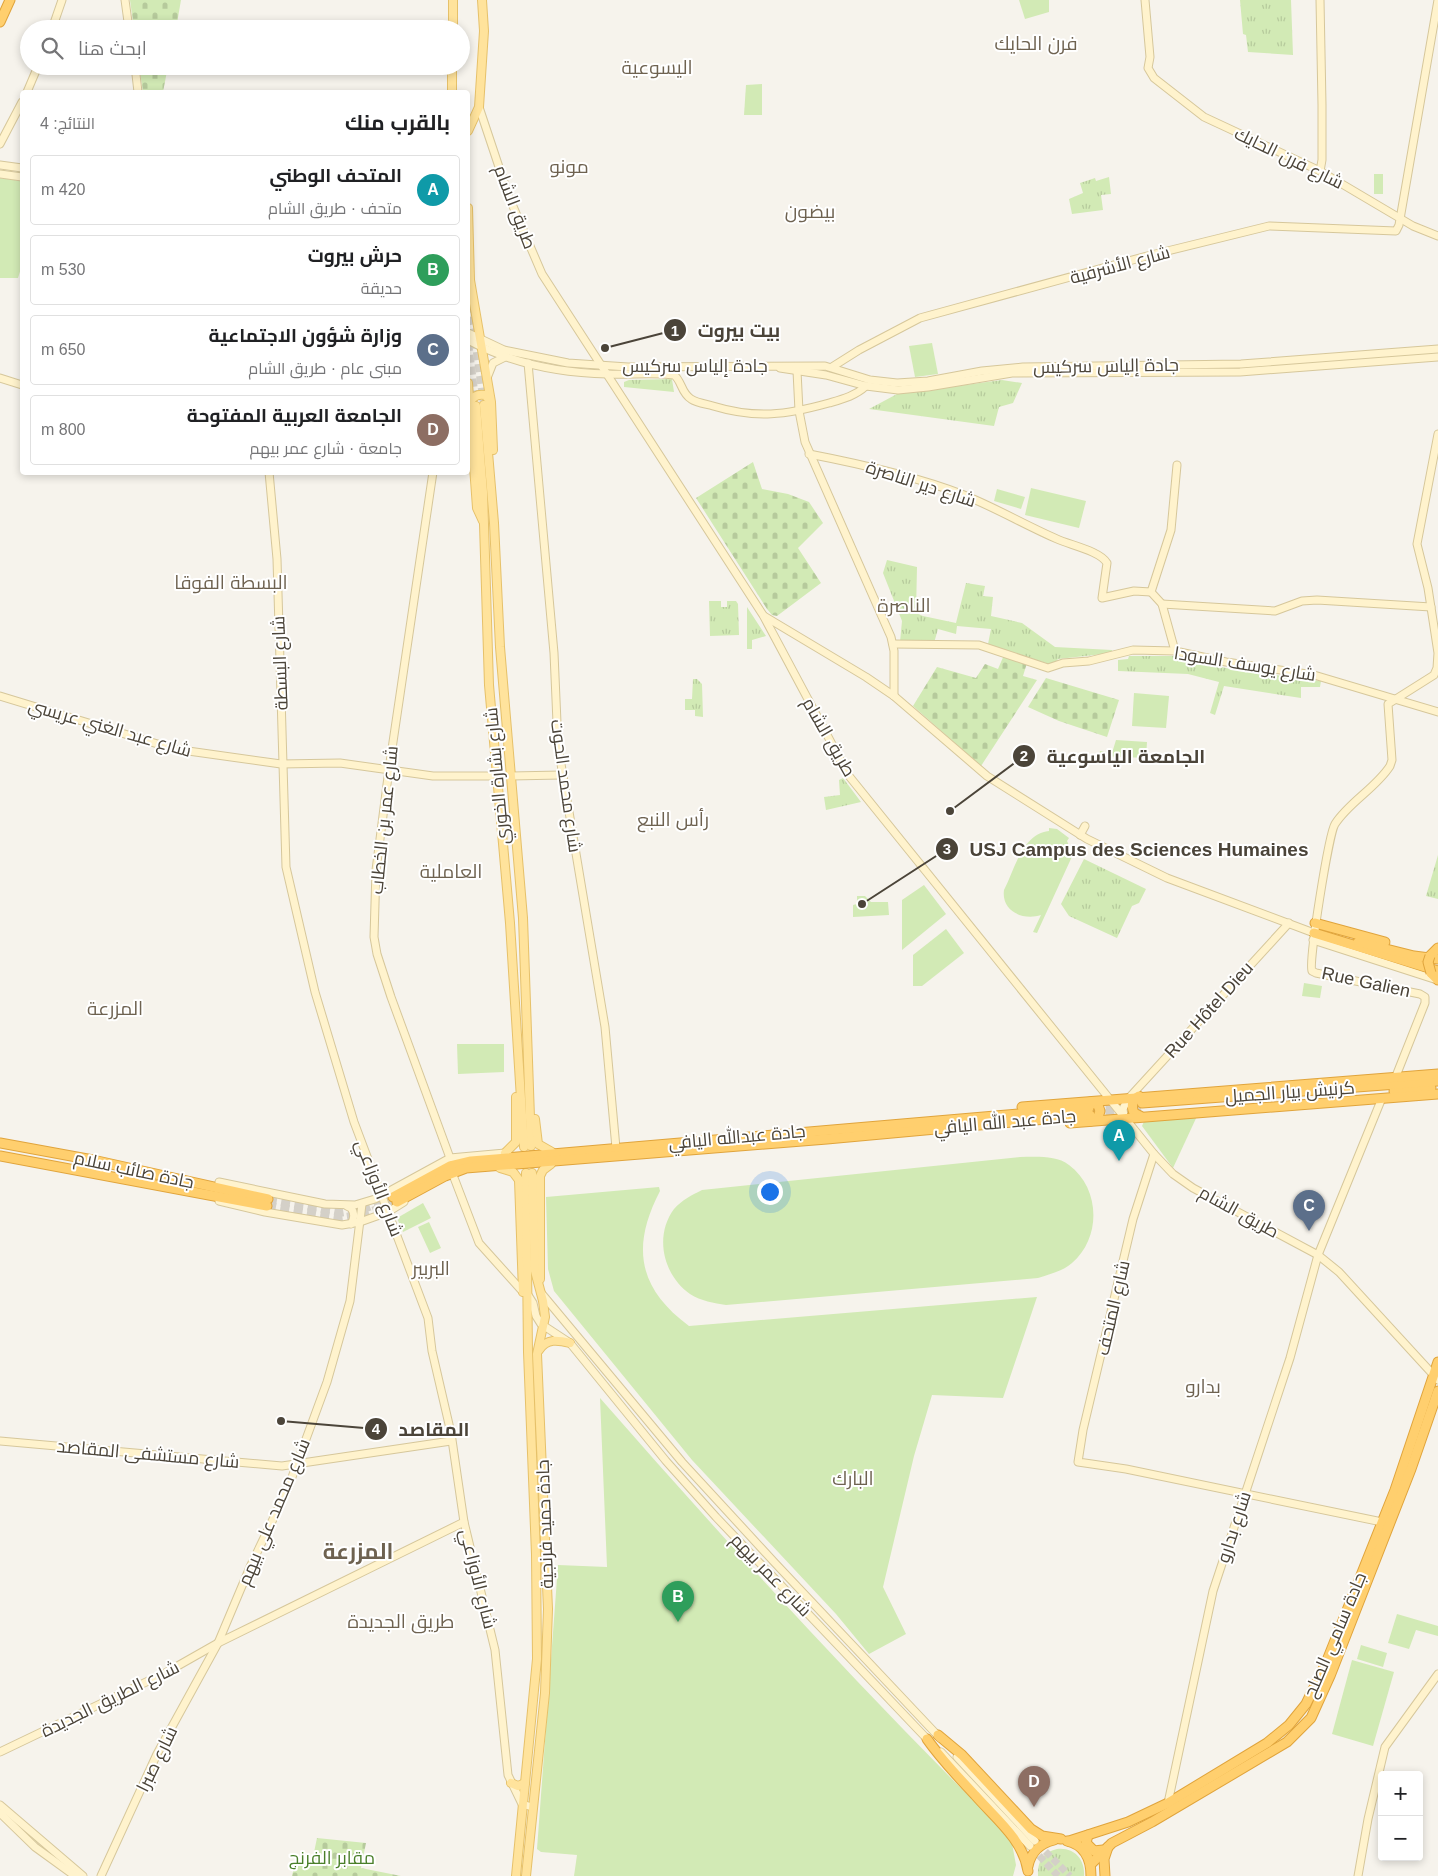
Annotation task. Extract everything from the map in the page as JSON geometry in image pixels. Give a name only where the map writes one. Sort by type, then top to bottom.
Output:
[{"type":"highway","points":[[0,17],[8,0]]},
{"type":"highway","points":[[0,22],[8,0]]},
{"type":"highway","points":[[1316,923],[1420,953],[1435,953]]},
{"type":"highway","points":[[1314,936],[1332,935],[1414,956],[1435,953]]},
{"type":"highway","points":[[1314,936],[1434,972]]},
{"type":"highway","points":[[1435,953],[1428,962],[1438,980]]},
{"type":"highway","points":[[919,1125],[960,1132],[1089,1111],[1125,1117],[1142,1106],[1246,1089],[1438,1074]]},
{"type":"highway","name":"كرنيش بيار الجميل","points":[[1142,1106],[1292,1095],[1438,1081]]},
{"type":"highway","points":[[1236,1108],[1338,1083]]},
{"type":"highway","name":"كرنيش بيار الجميل","points":[[1292,1095],[1438,1088]]},
{"type":"highway","points":[[1246,1089],[1343,1101]]},
{"type":"highway","points":[[1089,1111],[1111,1099],[1129,1097],[1142,1106],[1236,1108],[1438,1094]]},
{"type":"highway","name":"جادة عبدالله اليافي","points":[[395,1199],[466,1168],[616,1152],[1089,1111]]},
{"type":"highway","name":"جادة صائب سلام","points":[[0,1143],[166,1176],[267,1202],[160,1186],[0,1156]]},
{"type":"highway","points":[[505,1153],[576,1151]]},
{"type":"highway","name":"جادة عبدالله اليافي","points":[[395,1199],[459,1163],[576,1151],[616,1152]]},
{"type":"highway","points":[[500,1168],[552,1164],[616,1152]]},
{"type":"highway","points":[[166,1176],[219,1182]]},
{"type":"highway","points":[[160,1186],[219,1201]]},
{"type":"highway","name":"جادة سامي الصلح","points":[[1028,1873],[1031,1857],[1038,1848],[1047,1842],[1088,1835],[1128,1822],[1168,1803],[1268,1743],[1289,1725],[1306,1704],[1326,1663],[1382,1522],[1436,1377],[1438,1362]]},
{"type":"highway","name":"جادة سامي الصلح","points":[[1091,1864],[1112,1843],[1287,1742],[1310,1718],[1330,1676],[1411,1469],[1438,1391]]},
{"type":"highway","points":[[938,1735],[962,1755],[1031,1828],[1042,1836],[1065,1840],[1084,1851],[1091,1864],[1091,1876]]},
{"type":"highway","points":[[927,1739],[947,1766],[1012,1836],[1023,1852],[1028,1873]]},
{"type":"highway","points":[[1088,1835],[1086,1843],[1089,1847],[1094,1851],[1103,1850]]},
{"type":"highway","points":[[1105,1876],[1105,1855],[1112,1843]]},
{"type":"main road","points":[[453,0],[453,20]]},
{"type":"main road","name":"طريق الشام","points":[[479,107],[484,31],[482,0]]},
{"type":"main road","points":[[452,75],[452,90]]},
{"type":"main road","points":[[470,126],[479,107]]},
{"type":"main road","points":[[470,280],[486,378],[480,404]]},
{"type":"main road","points":[[470,386],[480,404]]},
{"type":"main road","name":"شارع بشارة الخوري","points":[[480,404],[496,504],[493,519],[500,647],[523,918],[528,1030],[528,1146],[515,1025],[510,922],[489,685],[484,525],[477,508],[480,404]]},
{"type":"main road","points":[[505,1153],[513,1147],[516,1138],[515,1025]]},
{"type":"main road","points":[[528,1030],[537,1140],[542,1147],[552,1152]]},
{"type":"main road","points":[[541,1291],[540,1176],[543,1170],[552,1164]]},
{"type":"main road","points":[[500,1168],[513,1172],[519,1180],[526,1294]]},
{"type":"main road","name":"جادة حميد فرنجية","points":[[516,1876],[537,1659],[528,1326],[524,1315],[529,1173],[535,1270],[545,1309],[544,1327],[537,1354],[548,1609],[545,1693],[526,1876]]},
{"type":"main road","points":[[537,1354],[543,1345],[549,1342],[570,1343]]},
{"type":"main road","points":[[511,1782],[518,1786],[525,1783]]},
{"type":"street","points":[[55,20],[62,0]]},
{"type":"street","points":[[126,0],[129,20]]},
{"type":"street","name":"شارع فرن الحايك","points":[[1145,0],[1150,57],[1148,68],[1154,78],[1204,117],[1320,170],[1400,218],[1438,236]]},
{"type":"street","points":[[1320,0],[1322,133],[1320,170]]},
{"type":"street","points":[[1400,218],[1438,0]]},
{"type":"street","points":[[28,90],[34,75]]},
{"type":"street","points":[[136,75],[138,90]]},
{"type":"street","points":[[0,144],[20,106]]},
{"type":"street","name":"طريق الشام","points":[[479,107],[509,197],[542,274],[763,615],[850,776],[965,918],[1015,984],[1111,1099],[1144,1143],[1173,1174],[1193,1188],[1318,1256],[1339,1272],[1436,1377]]},
{"type":"street","points":[[0,165],[20,168]]},
{"type":"street","points":[[0,172],[20,175]]},
{"type":"street","name":"شارع الأشرفية","points":[[832,367],[920,318],[1147,256],[1278,225],[1393,232],[1398,228],[1400,218]]},
{"type":"street","name":"جادة إلياس سركيس","points":[[470,335],[481,344],[507,357],[566,371],[606,374],[674,375],[690,398],[726,410],[754,415],[799,411],[854,395],[866,386]]},
{"type":"street","name":"جادة إلياس سركيس","points":[[470,341],[522,355],[602,366],[832,367],[870,380],[907,383],[1016,367],[1241,364],[1438,349]]},
{"type":"street","points":[[486,378],[493,363],[507,357]]},
{"type":"street","name":"جادة إلياس سركيس","points":[[777,366],[784,370],[801,371],[866,386],[898,390],[1024,372],[1240,372],[1438,357]]},
{"type":"street","points":[[844,360],[846,372],[841,375],[818,370],[801,371],[799,411],[809,454],[894,644],[894,696]]},
{"type":"street","name":"شارع محمد الحوت","points":[[528,363],[554,653],[558,746],[606,1026],[616,1152]]},
{"type":"street","points":[[619,393],[623,379],[633,374]]},
{"type":"street","points":[[0,378],[20,384]]},
{"type":"street","points":[[1314,936],[1333,827],[1390,766],[1392,760],[1386,706],[1394,699],[1434,675],[1437,668],[1436,631],[1417,544],[1438,434]]},
{"type":"street","name":"شارع دير الناصرة","points":[[809,454],[846,461],[942,487],[1084,550],[1102,556],[1107,564],[1102,598],[1134,591],[1151,592]]},
{"type":"street","points":[[1175,651],[1162,604],[1151,592],[1171,530],[1177,465]]},
{"type":"street","name":"شارع البسطة","points":[[268,475],[276,559],[281,764]]},
{"type":"street","name":"شارع عمر بن الخطاب","points":[[433,475],[376,870],[374,937],[377,954],[391,997],[450,1158]]},
{"type":"street","points":[[1162,604],[1275,610],[1308,600],[1431,607]]},
{"type":"street","points":[[763,615],[894,696],[987,776],[1080,835],[1166,878],[1289,923],[1314,936],[1438,980]]},
{"type":"street","name":"شارع يوسف السودا","points":[[894,644],[985,646],[1048,668],[1063,663],[1089,661],[1133,650],[1175,651],[1226,662],[1314,674],[1438,712]]},
{"type":"street","name":"شارع عبد الغني عريسي","points":[[0,696],[174,749],[281,764],[340,762],[433,776],[497,776]]},
{"type":"street","name":"شارع الأوزاعي","points":[[281,764],[286,867],[333,1053],[354,1122],[428,1318],[432,1351],[452,1441],[464,1522],[495,1650],[504,1746],[511,1782],[522,1804]]},
{"type":"street","points":[[511,776],[562,775]]},
{"type":"street","points":[[1080,835],[1085,826]]},
{"type":"street","name":"Rue Hôtel Dieu","points":[[1129,1097],[1289,923]]},
{"type":"street","name":"Rue Galien","points":[[1314,936],[1310,963],[1312,971],[1420,994],[1426,999],[1396,1076]]},
{"type":"street","points":[[1143,1083],[1139,1124],[1144,1143]]},
{"type":"street","points":[[1125,1117],[1124,1106],[1129,1097]]},
{"type":"street","name":"شارع بدارو","points":[[1168,1803],[1213,1591],[1290,1358],[1318,1256],[1382,1098]]},
{"type":"street","name":"جادة عبدالله اليافي","points":[[388,1212],[395,1199],[450,1158],[505,1153]]},
{"type":"street","name":"شارع المتحف","points":[[1154,1154],[1133,1219],[1083,1430],[1078,1462],[1126,1469],[1245,1495]]},
{"type":"street","name":"جادة عبدالله اليافي","points":[[382,1196],[395,1199],[463,1171],[500,1168]]},
{"type":"street","points":[[454,1175],[478,1243],[526,1294],[533,1303],[538,1321],[544,1327]]},
{"type":"street","name":"جادة صائب سلام","points":[[219,1182],[345,1206],[362,1204],[382,1196]]},
{"type":"street","points":[[219,1201],[287,1216],[342,1225],[360,1222],[388,1212]]},
{"type":"street","name":"شارع محمد علي بيهم","points":[[218,1643],[296,1464],[328,1382],[350,1301],[362,1204]]},
{"type":"street","points":[[345,1206],[353,1210],[354,1218],[351,1224]]},
{"type":"street","name":"شارع عمر بيهم","points":[[541,1291],[596,1360],[707,1489],[938,1735],[1032,1843],[927,1739],[716,1516],[590,1370],[570,1343],[544,1327]]},
{"type":"street","points":[[590,1370],[596,1360]]},
{"type":"street","name":"شارع مستشفى المقاصد","points":[[0,1441],[265,1465],[296,1464],[452,1441]]},
{"type":"street","points":[[1245,1495],[1382,1522]]},
{"type":"street","name":"شارع الطريق الجديدة","points":[[0,1752],[167,1672],[218,1643],[464,1522]]},
{"type":"street","name":"شارع صبرا","points":[[101,1876],[157,1754],[218,1643]]},
{"type":"street","points":[[1358,1876],[1368,1820],[1385,1747],[1438,1674]]},
{"type":"street","points":[[522,1804],[532,1807]]},
{"type":"street","points":[[0,1805],[83,1876]]},
{"type":"street","points":[[0,1813],[35,1847],[75,1876]]},
{"type":"green space","points":[[130,0],[181,0],[178,20],[133,20]]},
{"type":"green space","points":[[1019,0],[1049,0],[1049,12],[1025,19]]},
{"type":"green space","points":[[1240,0],[1291,0],[1293,55],[1248,52],[1246,35],[1243,34]]},
{"type":"green space","points":[[140,75],[166,75],[163,90],[143,90]]},
{"type":"green space","points":[[762,84],[762,115],[744,115],[746,85]]},
{"type":"green space","points":[[1374,174],[1383,174],[1383,194],[1374,194]]},
{"type":"green space","points":[[1109,177],[1111,194],[1101,195],[1103,210],[1072,214],[1069,199],[1083,193],[1080,183],[1095,178],[1096,181]]},
{"type":"green space","points":[[0,178],[20,181],[20,272],[18,278],[0,278]]},
{"type":"green space","points":[[932,343],[938,374],[915,377],[909,346]]},
{"type":"green space","points":[[672,379],[674,392],[624,387],[624,382],[629,380]]},
{"type":"green space","points":[[1002,380],[1022,383],[1013,403],[999,407],[994,426],[869,409],[897,394]]},
{"type":"green space","points":[[753,462],[762,489],[788,494],[809,502],[823,523],[798,548],[821,583],[777,616],[772,615],[767,609],[696,498]]},
{"type":"green space","points":[[1031,488],[1086,501],[1079,528],[1025,515]]},
{"type":"green space","points":[[997,489],[1025,497],[1021,509],[994,501]]},
{"type":"green space","points":[[887,560],[917,567],[916,613],[923,616],[956,623],[966,583],[985,586],[983,596],[993,597],[991,616],[1022,623],[1055,647],[1112,650],[1112,653],[1058,659],[1055,663],[1049,664],[988,644],[991,629],[957,626],[956,634],[938,629],[934,643],[900,642],[902,621],[883,573]]},
{"type":"green space","points":[[709,601],[721,601],[721,607],[727,607],[727,601],[736,601],[738,604],[739,635],[710,636]]},
{"type":"green space","points":[[747,607],[766,636],[752,640],[752,649],[747,649]]},
{"type":"green space","points":[[1004,655],[1027,663],[1023,676],[1037,680],[981,766],[913,706],[937,667],[976,678],[985,664],[998,669]]},
{"type":"green space","points":[[1129,656],[1176,656],[1230,669],[1321,681],[1320,687],[1301,687],[1301,698],[1224,686],[1215,715],[1210,713],[1219,682],[1188,674],[1118,671],[1118,660],[1128,659]]},
{"type":"green space","points":[[1046,678],[1119,700],[1107,737],[1059,721],[1028,707]]},
{"type":"green space","points":[[693,679],[697,679],[702,684],[703,717],[695,716],[695,710],[685,710],[685,699],[692,699]]},
{"type":"green space","points":[[1134,693],[1169,696],[1166,728],[1132,726]]},
{"type":"green space","points":[[1116,740],[1147,742],[1146,758],[1099,756],[1100,751],[1112,753]]},
{"type":"green space","points":[[843,778],[861,802],[826,810],[824,797],[840,795],[839,780]]},
{"type":"green space","points":[[1049,828],[1057,829],[1069,838],[1067,841],[1071,850],[1075,850],[1037,933],[1033,932],[1041,915],[1027,917],[1015,913],[1006,904],[1004,890],[1026,845],[1040,834],[1049,831]]},
{"type":"green space","points":[[1438,855],[1438,899],[1426,896]]},
{"type":"green space","points":[[1084,859],[1146,889],[1139,903],[1132,906],[1117,938],[1069,916],[1061,904]]},
{"type":"green space","points":[[924,885],[946,914],[902,950],[902,900]]},
{"type":"green space","points":[[857,896],[865,896],[871,902],[888,902],[889,915],[853,917],[853,905],[857,904]]},
{"type":"green space","points":[[946,929],[964,953],[922,986],[913,986],[913,955]]},
{"type":"green space","points":[[1304,983],[1322,986],[1320,998],[1302,996]]},
{"type":"green space","points":[[457,1044],[504,1044],[504,1072],[458,1074]]},
{"type":"green space","points":[[1198,1114],[1173,1168],[1142,1126],[1145,1119]]},
{"type":"green space","points":[[1020,1157],[1046,1157],[1064,1162],[1079,1175],[1087,1186],[1091,1199],[1092,1227],[1089,1240],[1082,1252],[1065,1268],[1038,1278],[726,1305],[703,1300],[690,1294],[673,1276],[664,1254],[664,1231],[674,1209],[684,1200],[702,1190]]},
{"type":"green space","points":[[659,1187],[660,1191],[645,1230],[644,1265],[659,1297],[672,1312],[689,1326],[1037,1297],[1003,1398],[932,1395],[914,1456],[883,1587],[906,1634],[869,1654],[836,1614],[692,1460],[554,1291],[548,1269],[546,1197]]},
{"type":"green space","points":[[423,1203],[431,1218],[403,1232],[397,1218]]},
{"type":"green space","points":[[429,1222],[441,1248],[430,1253],[418,1227]]},
{"type":"green space","points":[[600,1398],[801,1622],[1011,1838],[1016,1865],[1013,1876],[574,1876],[577,1855],[541,1852],[537,1849],[558,1565],[607,1567]]},
{"type":"green space","points":[[1397,1614],[1438,1626],[1438,1636],[1416,1630],[1409,1649],[1388,1643]]},
{"type":"green space","points":[[1361,1645],[1387,1653],[1383,1667],[1357,1659]]},
{"type":"green space","points":[[1352,1660],[1394,1672],[1373,1746],[1332,1734]]},
{"type":"green space","name":"مقابر الفرنج","points":[[317,1838],[366,1843],[361,1868],[401,1876],[292,1876],[296,1859],[313,1857]]},
{"type":"green space","points":[[1052,1850],[1069,1850],[1077,1855],[1083,1864],[1084,1876],[1038,1876],[1042,1858]]},
{"type":"tunnel","points":[[470,313],[484,405]]},
{"type":"tunnel","points":[[470,359],[476,406]]},
{"type":"tunnel","points":[[1092,1107],[1132,1104]]},
{"type":"tunnel","points":[[1092,1115],[1142,1110]]},
{"type":"tunnel","points":[[268,1199],[342,1212],[365,1208],[393,1197]]},
{"type":"tunnel","points":[[267,1206],[342,1218],[363,1215],[397,1202]]},
{"type":"tunnel","points":[[1038,1844],[1070,1876]]},
{"type":"tunnel","points":[[1032,1848],[1058,1876]]},
{"type":"place","name":"بيت بيروت","points":[[605,348]]},
{"type":"place","name":"الجامعة الياسوعية","points":[[950,811]]},
{"type":"place","name":"USJ Campus des Sciences Humaines","points":[[862,904]]},
{"type":"place","name":"المتحف الوطني","points":[[1119,1161]]},
{"type":"place","name":"وزارة شؤون الاجتماعية","points":[[1309,1231]]},
{"type":"place","name":"المقاصد","points":[[281,1421]]},
{"type":"place","name":"حرش بيروت","points":[[678,1622]]},
{"type":"place","name":"الجامعة العربية المفتوحة","points":[[1034,1807]]},
{"type":"district","name":"فرن الحايك","points":[[1036,43]]},
{"type":"district","name":"اليسوعية","points":[[657,67]]},
{"type":"district","name":"مونو","points":[[569,166]]},
{"type":"district","name":"بيضون","points":[[810,211]]},
{"type":"district","name":"البسطة الفوقا","points":[[231,582]]},
{"type":"district","name":"الناصرة","points":[[904,605]]},
{"type":"district","name":"رأس النبع","points":[[673,819]]},
{"type":"district","name":"العاملية","points":[[451,871]]},
{"type":"district","name":"المزرعة","points":[[115,1008]]},
{"type":"district","name":"البربير","points":[[431,1268]]},
{"type":"district","name":"بدارو","points":[[1203,1386]]},
{"type":"district","name":"البارك","points":[[853,1478]]},
{"type":"district","name":"المزرعة","points":[[358,1551]]},
{"type":"district","name":"طريق الجديدة","points":[[401,1621]]}]
